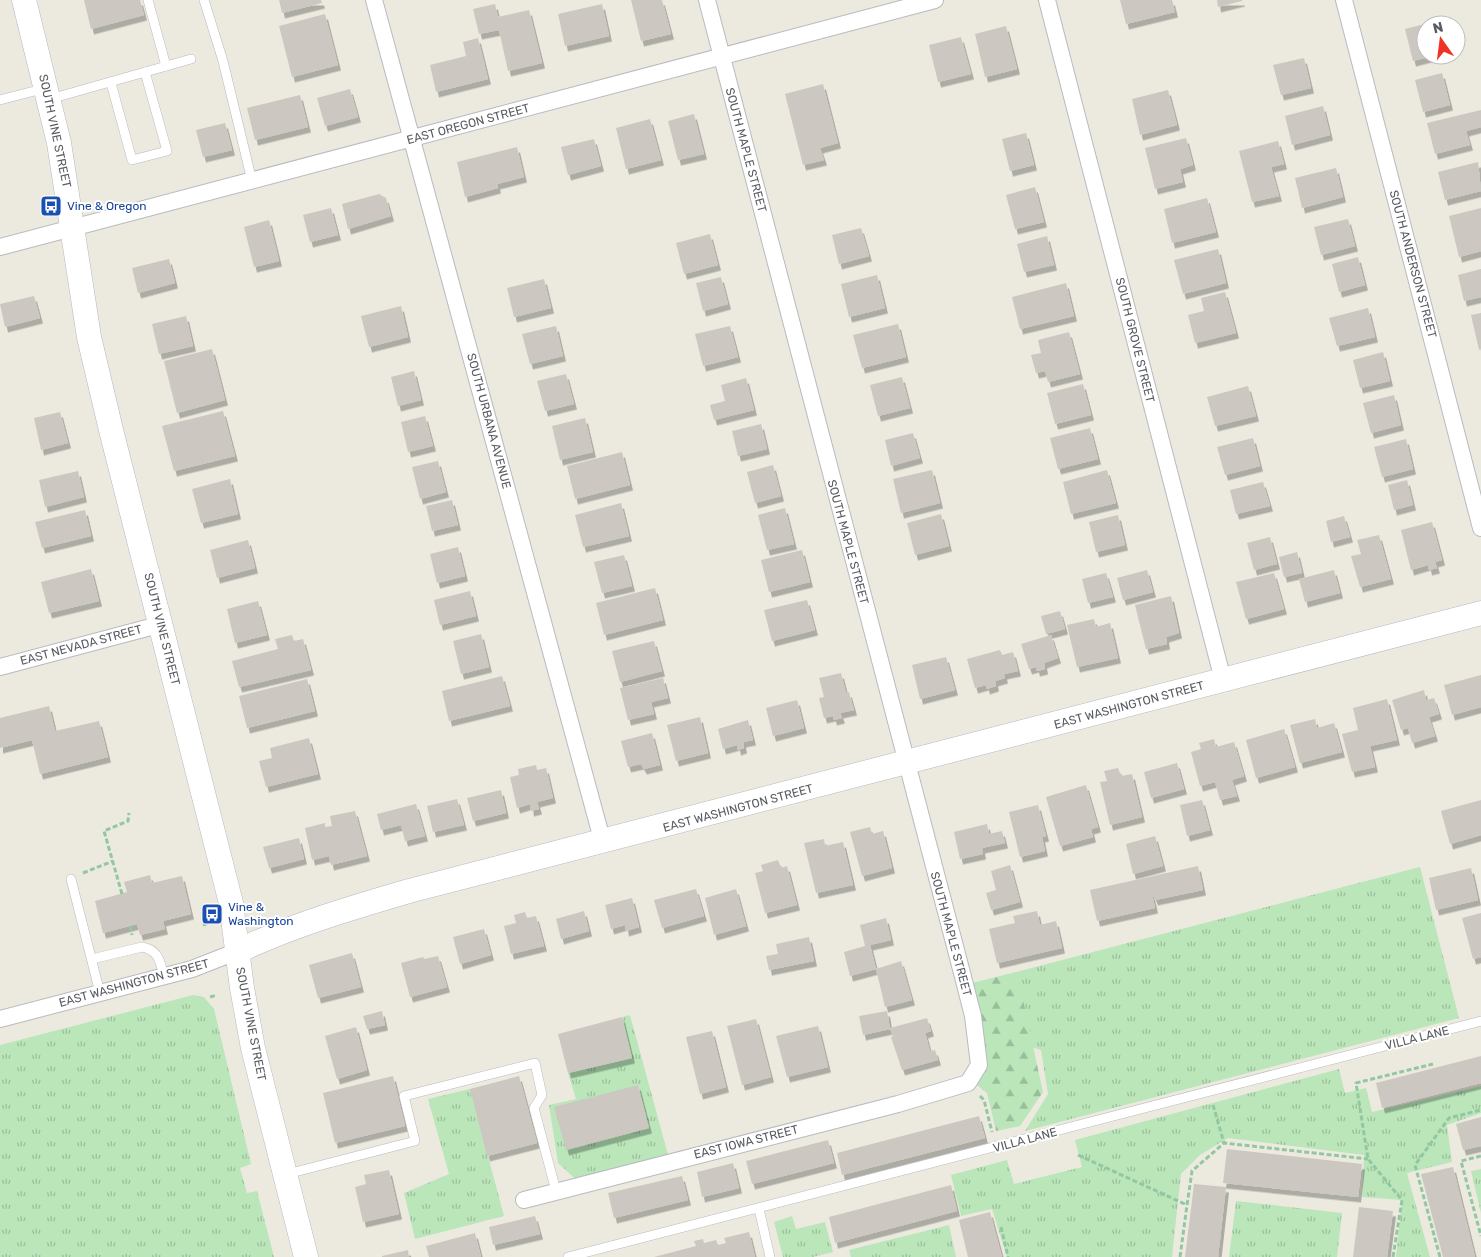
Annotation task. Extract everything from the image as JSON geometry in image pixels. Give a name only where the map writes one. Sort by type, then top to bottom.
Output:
[{"type":"main road","name":"SOUTH VINE STREET","points":[[24,0],[48,94],[73,228],[89,337],[231,903],[242,988],[254,1048],[284,1175],[306,1257]]},
{"type":"main road","name":"EAST WASHINGTON STREET","points":[[238,951],[282,932],[344,910],[409,892],[1481,613]]},
{"type":"street","name":"SOUTH URBANA AVENUE","points":[[374,0],[603,843]]},
{"type":"street","name":"SOUTH MAPLE STREET","points":[[707,0],[973,1016],[979,1065],[968,1083]]},
{"type":"street","name":"EAST OREGON STREET","points":[[0,247],[935,0]]},
{"type":"street","name":"SOUTH GROVE STREET","points":[[1047,0],[1223,680]]},
{"type":"street","name":"SOUTH ANDERSON STREET","points":[[1344,0],[1481,528]]},
{"type":"street","name":"EAST NEVADA STREET","points":[[0,667],[162,624]]},
{"type":"street","name":"EAST WASHINGTON STREET","points":[[0,1019],[202,966],[238,951]]},
{"type":"street","name":"EAST IOWA STREET","points":[[524,1200],[898,1104],[968,1083]]},
{"type":"lane","points":[[148,0],[166,66]]},
{"type":"lane","points":[[204,0],[223,61],[252,181]]},
{"type":"lane","points":[[0,100],[111,83],[191,60]]},
{"type":"lane","points":[[111,83],[132,160],[167,151],[145,72]]},
{"type":"lane","points":[[71,879],[100,993]]},
{"type":"lane","points":[[92,959],[131,949],[151,949],[158,955],[164,976]]},
{"type":"lane","name":"VILLA LANE","points":[[568,1257],[1481,1021]]},
{"type":"lane","points":[[284,1175],[415,1141],[404,1096],[535,1063],[542,1095],[534,1108],[556,1192]]},
{"type":"lane","points":[[759,1209],[770,1257]]},
{"type":"path","points":[[122,894],[104,831],[121,826],[128,821],[129,813]]},
{"type":"path","points":[[71,879],[112,861]]},
{"type":"path","points":[[203,925],[212,922]]},
{"type":"path","points":[[210,997],[217,995]]},
{"type":"path","points":[[1393,1257],[1402,1200],[1368,1159],[1356,1083],[1433,1064]]},
{"type":"path","points":[[968,1083],[984,1100],[996,1147]]},
{"type":"path","points":[[1210,1092],[1224,1143]]},
{"type":"path","points":[[1440,1257],[1415,1165],[1449,1118],[1481,1110]]},
{"type":"path","points":[[1180,1257],[1192,1171],[1224,1143],[1368,1159]]},
{"type":"path","points":[[1078,1155],[1187,1205]]},
{"type":"path","points":[[1481,1156],[1461,1161],[1481,1236]]},
{"type":"path","points":[[1001,1227],[1008,1257]]},
{"type":"green space","points":[[1420,867],[1459,1018],[1025,1131],[1048,1094],[1041,1050],[1000,1037],[985,980]]},
{"type":"green space","points":[[1017,972],[1043,1092],[1020,1126],[996,1131],[987,1093],[973,1082],[968,984]]},
{"type":"green space","points":[[193,995],[204,997],[214,1009],[251,1164],[240,1168],[247,1193],[257,1191],[274,1257],[0,1257],[0,1045]]},
{"type":"green space","points":[[630,1015],[670,1162],[582,1185],[558,1163],[549,1105],[576,1099],[568,1073],[631,1058],[622,1017]]},
{"type":"green space","points":[[1339,1069],[1345,1093],[1366,1088],[1372,1112],[1481,1086],[1481,1113],[1447,1125],[1452,1162],[1407,1173],[1430,1257],[1396,1257],[1402,1200],[1362,1197],[1364,1155],[1228,1138],[1200,1155],[1181,1174],[1172,1257],[1007,1257],[992,1209],[961,1216],[951,1175],[1007,1160],[1014,1184],[1082,1167],[1075,1140]]},
{"type":"green space","points":[[470,1089],[504,1216],[415,1239],[404,1193],[449,1174],[428,1099]]},
{"type":"green space","points":[[1481,1169],[1481,1213],[1471,1171]]},
{"type":"green space","points":[[1236,1201],[1342,1213],[1337,1257],[1229,1257]]},
{"type":"green space","points":[[792,1216],[796,1229],[825,1222],[833,1252],[813,1257],[783,1257],[774,1222]]},
{"type":"green space","points":[[949,1225],[956,1257],[851,1257],[849,1250]]},
{"type":"building","points":[[84,0],[140,0],[144,15],[91,29]]},
{"type":"building","points":[[279,0],[321,0],[322,3],[282,13]]},
{"type":"building","points":[[631,0],[662,0],[671,34],[641,41]]},
{"type":"building","points":[[1120,0],[1172,0],[1175,12],[1126,24]]},
{"type":"building","points":[[1217,0],[1242,0],[1242,1],[1218,7]]},
{"type":"building","points":[[495,4],[498,17],[529,10],[542,63],[508,71],[499,30],[479,34],[473,9]]},
{"type":"building","points":[[602,4],[609,36],[565,46],[558,14]]},
{"type":"building","points":[[325,14],[338,65],[292,77],[279,26]]},
{"type":"building","points":[[1006,26],[1017,69],[985,77],[975,34]]},
{"type":"building","points":[[1416,26],[1416,60],[1413,61],[1405,29]]},
{"type":"building","points":[[961,37],[971,74],[938,82],[929,45]]},
{"type":"building","points":[[478,38],[488,79],[436,92],[430,65],[466,56],[463,42]]},
{"type":"building","points":[[1304,58],[1311,88],[1281,95],[1273,65]]},
{"type":"building","points":[[1442,73],[1450,105],[1423,112],[1415,80]]},
{"type":"building","points":[[823,84],[838,143],[820,148],[824,160],[803,165],[785,94]]},
{"type":"building","points":[[350,89],[358,117],[325,126],[317,98]]},
{"type":"building","points":[[1168,90],[1177,125],[1140,135],[1132,99]]},
{"type":"building","points":[[300,95],[308,127],[255,140],[247,108]]},
{"type":"building","points":[[1323,106],[1330,135],[1292,145],[1285,116]]},
{"type":"building","points":[[1481,110],[1481,127],[1466,131],[1470,145],[1435,154],[1427,123]]},
{"type":"building","points":[[694,114],[704,154],[678,160],[668,121]]},
{"type":"building","points":[[650,119],[661,160],[626,169],[616,128]]},
{"type":"building","points":[[225,123],[232,150],[203,157],[196,130]]},
{"type":"building","points":[[1026,133],[1034,165],[1010,171],[1002,139]]},
{"type":"building","points":[[1186,138],[1193,165],[1180,169],[1183,182],[1155,189],[1145,148]]},
{"type":"building","points":[[594,139],[601,166],[568,175],[561,147]]},
{"type":"building","points":[[1278,141],[1284,164],[1271,167],[1279,196],[1252,202],[1239,151]]},
{"type":"building","points":[[517,147],[524,177],[497,184],[498,188],[465,197],[457,162]]},
{"type":"building","points":[[1478,162],[1481,191],[1445,200],[1438,172]]},
{"type":"building","points":[[1336,168],[1343,197],[1302,208],[1295,178]]},
{"type":"building","points":[[1035,187],[1044,222],[1015,229],[1006,195]]},
{"type":"building","points":[[379,194],[386,198],[391,216],[348,229],[342,204]]},
{"type":"building","points":[[1207,198],[1216,232],[1172,243],[1164,209]]},
{"type":"building","points":[[331,208],[338,235],[310,242],[303,215]]},
{"type":"building","points":[[1481,208],[1481,251],[1459,257],[1449,216]]},
{"type":"building","points":[[1348,219],[1355,246],[1321,255],[1314,227]]},
{"type":"building","points":[[269,220],[279,261],[254,267],[244,227]]},
{"type":"building","points":[[861,228],[869,256],[839,264],[832,235]]},
{"type":"building","points":[[710,234],[718,265],[684,274],[676,243]]},
{"type":"building","points":[[1047,236],[1054,265],[1024,272],[1017,244]]},
{"type":"building","points":[[1218,249],[1226,283],[1183,294],[1174,260]]},
{"type":"building","points":[[1358,257],[1365,285],[1339,292],[1332,264]]},
{"type":"building","points":[[169,259],[175,283],[138,293],[132,268]]},
{"type":"building","points":[[1481,269],[1481,297],[1464,301],[1458,275]]},
{"type":"building","points":[[877,275],[885,308],[849,317],[841,284]]},
{"type":"building","points":[[721,277],[728,304],[703,311],[696,283]]},
{"type":"building","points":[[544,279],[551,308],[514,317],[507,288]]},
{"type":"building","points":[[1066,283],[1074,316],[1020,329],[1012,297]]},
{"type":"building","points":[[1225,292],[1236,333],[1195,343],[1188,315],[1204,311],[1201,298]]},
{"type":"building","points":[[34,296],[40,318],[5,327],[0,304]]},
{"type":"building","points":[[401,306],[408,337],[369,347],[361,316]]},
{"type":"building","points":[[1368,308],[1375,337],[1337,346],[1329,318]]},
{"type":"building","points":[[1481,313],[1481,349],[1479,350],[1471,315]]},
{"type":"building","points":[[186,316],[193,346],[159,354],[152,324]]},
{"type":"building","points":[[898,324],[906,357],[862,368],[853,335]]},
{"type":"building","points":[[556,326],[563,356],[530,364],[522,334]]},
{"type":"building","points":[[730,326],[738,357],[703,366],[695,334]]},
{"type":"building","points":[[1069,332],[1080,374],[1048,382],[1045,371],[1036,373],[1031,355],[1041,353],[1038,340]]},
{"type":"building","points":[[212,349],[225,400],[177,413],[164,361]]},
{"type":"building","points":[[1383,352],[1390,381],[1360,388],[1353,360]]},
{"type":"building","points":[[414,371],[421,400],[398,406],[391,377]]},
{"type":"building","points":[[566,374],[574,404],[545,411],[537,381]]},
{"type":"building","points":[[902,377],[910,408],[878,416],[870,385]]},
{"type":"building","points":[[746,378],[754,410],[714,420],[710,405],[725,401],[721,385]]},
{"type":"building","points":[[1083,384],[1091,415],[1055,424],[1047,393]]},
{"type":"building","points":[[1248,386],[1256,416],[1215,426],[1207,397]]},
{"type":"building","points":[[1394,395],[1401,425],[1371,433],[1363,403]]},
{"type":"building","points":[[223,411],[235,456],[174,471],[162,426]]},
{"type":"building","points":[[60,412],[68,443],[41,450],[34,418]]},
{"type":"building","points":[[425,416],[433,446],[408,452],[401,422]]},
{"type":"building","points":[[585,418],[593,452],[560,460],[552,426]]},
{"type":"building","points":[[761,424],[767,449],[738,456],[732,431]]},
{"type":"building","points":[[1090,428],[1098,459],[1058,469],[1050,438]]},
{"type":"building","points":[[913,433],[920,458],[891,466],[885,440]]},
{"type":"building","points":[[1253,438],[1260,466],[1225,475],[1217,447]]},
{"type":"building","points":[[1406,439],[1413,469],[1382,477],[1374,447]]},
{"type":"building","points":[[622,452],[630,485],[575,499],[567,466]]},
{"type":"building","points":[[438,461],[446,492],[420,499],[412,467]]},
{"type":"building","points":[[773,465],[781,496],[755,503],[747,472]]},
{"type":"building","points":[[932,470],[940,503],[901,513],[893,479]]},
{"type":"building","points":[[1107,470],[1116,503],[1071,514],[1063,482]]},
{"type":"building","points":[[78,471],[84,497],[45,507],[39,480]]},
{"type":"building","points":[[230,479],[238,514],[201,523],[192,489]]},
{"type":"building","points":[[1407,480],[1413,505],[1394,510],[1388,485]]},
{"type":"building","points":[[1263,482],[1270,506],[1236,514],[1230,490]]},
{"type":"building","points":[[452,500],[458,525],[432,531],[426,506]]},
{"type":"building","points":[[621,503],[629,536],[583,547],[575,515]]},
{"type":"building","points":[[785,508],[794,544],[767,550],[758,515]]},
{"type":"building","points":[[85,510],[91,536],[42,548],[35,522]]},
{"type":"building","points":[[941,514],[949,546],[915,555],[907,523]]},
{"type":"building","points":[[1118,515],[1125,545],[1096,552],[1089,522]]},
{"type":"building","points":[[1344,516],[1350,537],[1331,542],[1326,521]]},
{"type":"building","points":[[1432,522],[1442,560],[1435,562],[1437,568],[1429,570],[1428,565],[1411,570],[1401,530]]},
{"type":"building","points":[[1379,535],[1391,579],[1360,587],[1351,556],[1361,554],[1357,540]]},
{"type":"building","points":[[1270,537],[1277,564],[1254,570],[1247,543]]},
{"type":"building","points":[[248,540],[255,568],[217,578],[210,550]]},
{"type":"building","points":[[458,547],[465,576],[437,583],[430,554]]},
{"type":"building","points":[[802,550],[810,582],[769,592],[761,560]]},
{"type":"building","points":[[1297,552],[1302,573],[1284,577],[1279,557]]},
{"type":"building","points":[[624,555],[632,586],[602,593],[594,562]]},
{"type":"building","points":[[91,569],[99,601],[49,613],[41,582]]},
{"type":"building","points":[[1147,570],[1153,592],[1123,600],[1117,578]]},
{"type":"building","points":[[1334,570],[1340,593],[1305,602],[1299,579]]},
{"type":"building","points":[[1106,573],[1113,597],[1088,603],[1082,579]]},
{"type":"building","points":[[1274,573],[1284,609],[1246,619],[1236,582]]},
{"type":"building","points":[[655,588],[663,620],[604,635],[596,603]]},
{"type":"building","points":[[470,591],[476,616],[440,625],[434,600]]},
{"type":"building","points":[[1171,596],[1179,633],[1166,637],[1167,644],[1146,649],[1135,605]]},
{"type":"building","points":[[807,600],[815,630],[772,641],[764,610]]},
{"type":"building","points":[[258,601],[267,635],[235,643],[227,609]]},
{"type":"building","points":[[1060,611],[1065,629],[1046,634],[1041,616]]},
{"type":"building","points":[[1094,619],[1096,627],[1110,623],[1118,658],[1077,667],[1067,625]]},
{"type":"building","points":[[481,634],[489,667],[461,674],[453,641]]},
{"type":"building","points":[[292,635],[294,641],[303,639],[311,670],[239,687],[232,661],[278,649],[275,639]]},
{"type":"building","points":[[1051,635],[1058,658],[1044,663],[1045,669],[1037,671],[1036,667],[1029,669],[1021,644]]},
{"type":"building","points":[[654,641],[662,671],[620,682],[612,651]]},
{"type":"building","points":[[1000,650],[1002,655],[1013,652],[1018,671],[1004,674],[1005,678],[995,681],[996,686],[987,689],[986,685],[975,688],[967,659]]},
{"type":"building","points":[[946,657],[955,690],[920,699],[912,665]]},
{"type":"building","points":[[841,673],[846,693],[849,692],[854,710],[840,713],[842,718],[834,720],[833,716],[824,718],[819,698],[824,697],[819,678]]},
{"type":"building","points":[[1481,675],[1481,707],[1452,715],[1444,685]]},
{"type":"building","points":[[502,676],[510,706],[449,721],[442,691]]},
{"type":"building","points":[[663,678],[668,698],[651,702],[654,714],[628,720],[620,688]]},
{"type":"building","points":[[307,679],[315,711],[247,728],[239,696]]},
{"type":"building","points":[[1424,690],[1426,700],[1434,698],[1439,714],[1429,717],[1435,736],[1412,743],[1408,728],[1401,730],[1392,700]]},
{"type":"building","points":[[1387,699],[1397,740],[1370,746],[1375,767],[1352,772],[1342,734],[1358,730],[1353,708]]},
{"type":"building","points":[[797,700],[804,728],[773,736],[766,708]]},
{"type":"building","points":[[49,706],[55,731],[99,721],[108,757],[40,774],[32,740],[0,748],[0,718]]},
{"type":"building","points":[[700,717],[708,753],[676,761],[667,725]]},
{"type":"building","points":[[1315,719],[1317,728],[1334,723],[1342,752],[1300,763],[1290,725]]},
{"type":"building","points":[[748,720],[753,740],[743,742],[744,748],[738,750],[737,745],[723,749],[718,729]]},
{"type":"building","points":[[1284,729],[1295,767],[1256,778],[1246,740]]},
{"type":"building","points":[[652,733],[660,765],[644,769],[641,764],[628,767],[621,741]]},
{"type":"building","points":[[309,738],[318,774],[266,787],[259,761],[272,758],[270,748]]},
{"type":"building","points":[[1214,739],[1216,747],[1234,742],[1244,776],[1232,780],[1237,796],[1220,800],[1215,782],[1200,786],[1191,752],[1201,749],[1199,743]]},
{"type":"building","points":[[1177,763],[1184,789],[1151,798],[1144,772]]},
{"type":"building","points":[[536,765],[537,770],[546,768],[553,798],[537,802],[539,809],[531,811],[530,804],[517,808],[510,777],[519,775],[518,769]]},
{"type":"building","points":[[1118,768],[1121,776],[1132,774],[1142,817],[1110,825],[1100,782],[1107,781],[1104,771]]},
{"type":"building","points":[[1086,785],[1098,827],[1091,829],[1093,837],[1060,846],[1046,797]]},
{"type":"building","points":[[501,790],[506,813],[473,821],[467,798]]},
{"type":"building","points":[[457,799],[464,825],[433,832],[427,806]]},
{"type":"building","points":[[1202,800],[1210,830],[1187,836],[1180,805]]},
{"type":"building","points":[[1481,800],[1481,835],[1450,844],[1441,811]]},
{"type":"building","points":[[416,804],[425,836],[405,841],[401,825],[381,830],[377,814]]},
{"type":"building","points":[[1038,805],[1046,836],[1042,837],[1045,851],[1020,857],[1009,812]]},
{"type":"building","points":[[355,811],[367,856],[331,865],[329,856],[312,860],[305,828],[325,823],[325,827],[332,826],[330,816]]},
{"type":"building","points":[[987,824],[989,834],[1002,831],[1005,843],[982,848],[983,854],[960,859],[954,832]]},
{"type":"building","points":[[870,827],[872,834],[883,831],[892,868],[862,876],[850,832]]},
{"type":"building","points":[[1155,836],[1163,866],[1133,874],[1126,844]]},
{"type":"building","points":[[299,838],[304,859],[269,868],[263,847]]},
{"type":"building","points":[[824,839],[825,846],[843,842],[853,885],[816,893],[804,843]]},
{"type":"building","points":[[778,860],[781,868],[787,866],[797,905],[765,913],[755,873],[763,871],[761,865]]},
{"type":"building","points":[[1010,865],[1020,902],[991,910],[986,893],[996,890],[991,871]]},
{"type":"building","points":[[1198,866],[1203,890],[1155,900],[1151,889],[1155,908],[1097,921],[1090,890]]},
{"type":"building","points":[[1471,868],[1478,900],[1436,910],[1429,878]]},
{"type":"building","points":[[150,875],[152,883],[182,876],[191,914],[163,921],[165,929],[140,935],[137,924],[103,933],[95,901],[127,892],[124,882]]},
{"type":"building","points":[[696,889],[704,916],[662,928],[654,900]]},
{"type":"building","points":[[736,889],[746,926],[714,935],[705,898]]},
{"type":"building","points":[[632,898],[639,927],[626,931],[625,925],[611,929],[605,905]]},
{"type":"building","points":[[584,911],[589,931],[561,939],[556,919]]},
{"type":"building","points":[[1037,911],[1040,925],[1056,921],[1062,948],[997,963],[989,929],[1015,923],[1013,916]]},
{"type":"building","points":[[525,912],[527,918],[536,916],[544,946],[511,954],[504,926],[516,923],[514,915]]},
{"type":"building","points":[[1481,913],[1481,957],[1473,959],[1462,918]]},
{"type":"building","points":[[886,918],[891,940],[870,945],[876,969],[850,976],[844,952],[865,946],[860,925]]},
{"type":"building","points":[[484,929],[491,955],[460,964],[453,937]]},
{"type":"building","points":[[809,937],[814,961],[769,970],[766,956],[778,954],[776,944]]},
{"type":"building","points":[[352,953],[361,987],[318,998],[309,965]]},
{"type":"building","points":[[438,956],[447,987],[410,997],[401,963],[423,957],[424,959]]},
{"type":"building","points":[[901,961],[912,1000],[885,1007],[876,969]]},
{"type":"building","points":[[382,1011],[385,1025],[367,1029],[363,1016]]},
{"type":"building","points":[[887,1011],[890,1029],[863,1035],[859,1016]]},
{"type":"building","points":[[622,1017],[632,1058],[568,1073],[558,1034]]},
{"type":"building","points":[[927,1018],[931,1031],[925,1033],[930,1051],[935,1050],[938,1060],[902,1070],[891,1037],[893,1036],[890,1028]]},
{"type":"building","points":[[756,1019],[771,1077],[742,1085],[727,1026]]},
{"type":"building","points":[[818,1026],[828,1067],[787,1077],[776,1036]]},
{"type":"building","points":[[356,1027],[367,1070],[337,1079],[325,1036]]},
{"type":"building","points":[[712,1031],[726,1087],[700,1094],[686,1037]]},
{"type":"building","points":[[1481,1056],[1481,1083],[1382,1108],[1376,1083]]},
{"type":"building","points":[[393,1076],[405,1126],[335,1143],[323,1093]]},
{"type":"building","points":[[519,1076],[537,1143],[487,1156],[470,1089]]},
{"type":"building","points":[[638,1085],[649,1128],[566,1150],[554,1107]]},
{"type":"building","points":[[979,1116],[985,1138],[842,1175],[837,1153]]},
{"type":"building","points":[[1481,1117],[1481,1146],[1463,1150],[1456,1124]]},
{"type":"building","points":[[828,1140],[834,1163],[752,1184],[746,1161]]},
{"type":"building","points":[[1227,1149],[1362,1164],[1358,1197],[1223,1183]]},
{"type":"building","points":[[733,1163],[739,1188],[702,1197],[697,1172]]},
{"type":"building","points":[[1453,1167],[1475,1257],[1443,1257],[1421,1174]]},
{"type":"building","points":[[389,1170],[399,1214],[363,1222],[355,1187],[366,1184],[364,1175]]},
{"type":"building","points":[[682,1176],[688,1200],[614,1218],[608,1193]]},
{"type":"building","points":[[1194,1184],[1226,1187],[1218,1257],[1185,1257]]},
{"type":"building","points":[[951,1185],[957,1211],[835,1243],[829,1217]]},
{"type":"building","points":[[1359,1207],[1393,1211],[1387,1257],[1353,1257]]},
{"type":"building","points":[[990,1212],[1002,1257],[968,1257],[959,1220]]},
{"type":"building","points":[[535,1216],[540,1234],[493,1245],[489,1227]]},
{"type":"building","points":[[749,1232],[755,1257],[654,1257],[696,1246],[694,1241],[703,1239],[704,1243],[716,1240],[718,1245],[726,1243],[724,1238]]},
{"type":"building","points":[[475,1233],[481,1257],[429,1257],[426,1246]]},
{"type":"building","points":[[408,1250],[409,1257],[382,1257],[382,1256]]},
{"type":"place","name":"Vine & Oregon","points":[[51,206]]},
{"type":"place","name":"Vine & Washington","points":[[212,914]]}]
